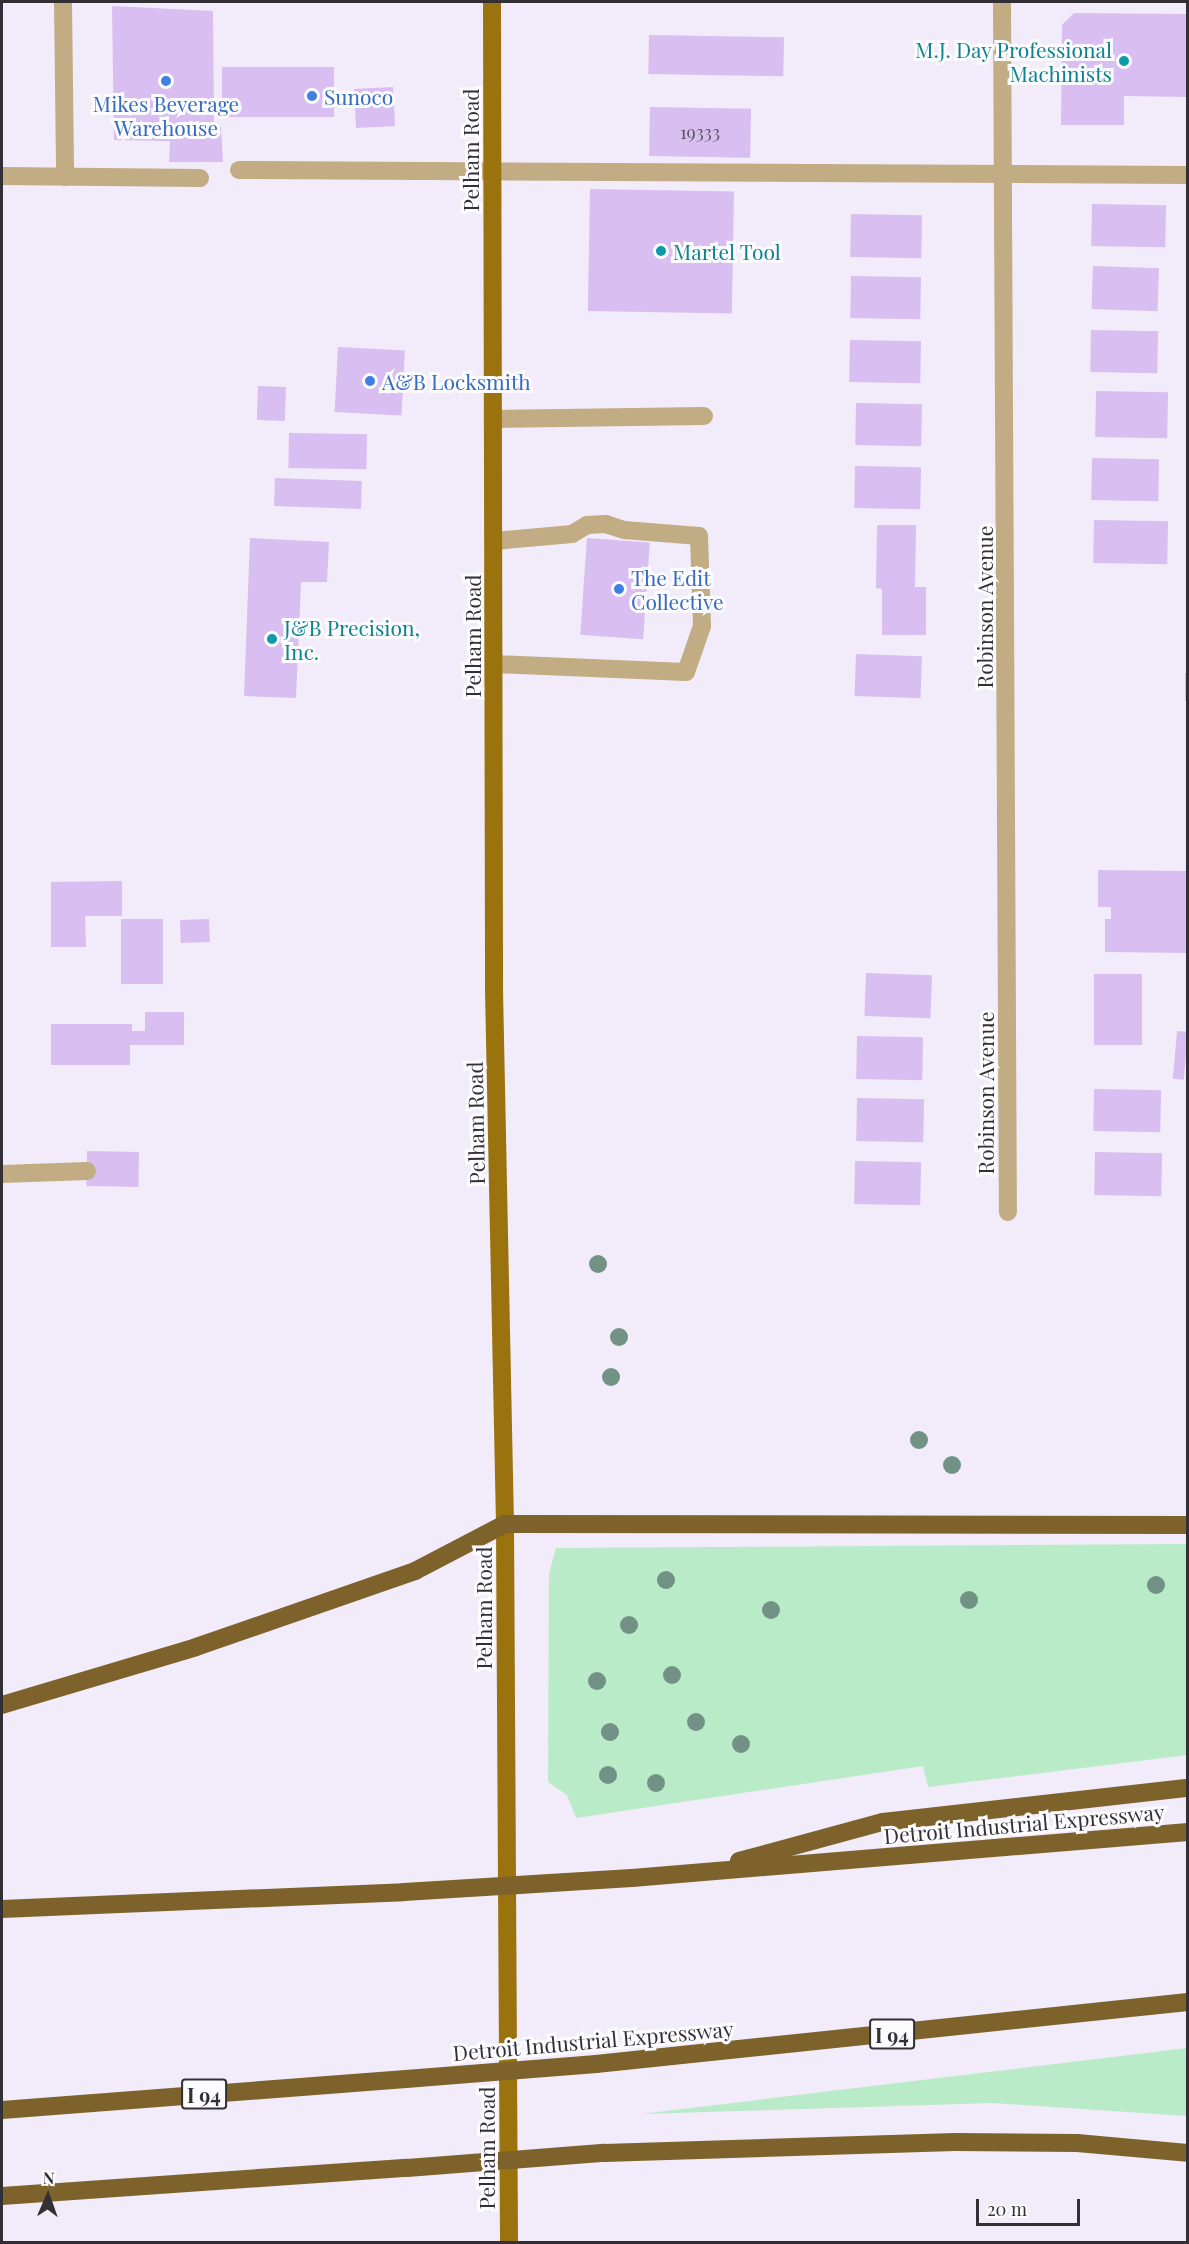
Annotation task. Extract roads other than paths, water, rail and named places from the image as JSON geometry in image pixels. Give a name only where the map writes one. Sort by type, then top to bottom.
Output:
[{"type":"highway","points":[[2,1704],[196,1647],[415,1571],[505,1524],[1188,1525]]},
{"type":"highway","points":[[694,1874],[883,1822],[1188,1788]]},
{"type":"highway","name":"Detroit Industrial Expressway","points":[[2,1909],[404,1892],[694,1874],[1188,1832]]},
{"type":"highway","name":"Detroit Industrial Expressway","points":[[2,2109],[596,2064],[1188,2002]]},
{"type":"highway","points":[[2,2196],[604,2153],[955,2142],[1077,2143],[1188,2154]]},
{"type":"main road","name":"Pelham Road","points":[[492,2],[491,173],[495,419],[494,990],[505,1524],[509,2242]]},
{"type":"street","points":[[63,2],[65,177]]},
{"type":"street","name":"Robinson Avenue","points":[[1002,2],[1008,1212]]},
{"type":"street","points":[[239,170],[491,173],[1188,174]]},
{"type":"street","points":[[2,176],[200,178]]},
{"type":"street","points":[[495,419],[704,416]]},
{"type":"street","points":[[494,664],[686,672],[702,626],[699,536],[624,530],[606,524],[587,525],[572,534],[495,541]]},
{"type":"street","points":[[2,1174],[87,1171]]},
{"type":"place","name":"M.J. Day Professional Machinists","points":[[1124,61]]},
{"type":"place","name":"Mikes Beverage Warehouse","points":[[166,81]]},
{"type":"place","name":"Sunoco","points":[[312,96]]},
{"type":"place","name":"Martel Tool","points":[[661,251]]},
{"type":"place","name":"A&B Locksmith","points":[[370,381]]},
{"type":"place","name":"The Edit Collective","points":[[619,589]]},
{"type":"place","name":"J&B Precision, Inc.","points":[[272,639]]}]
